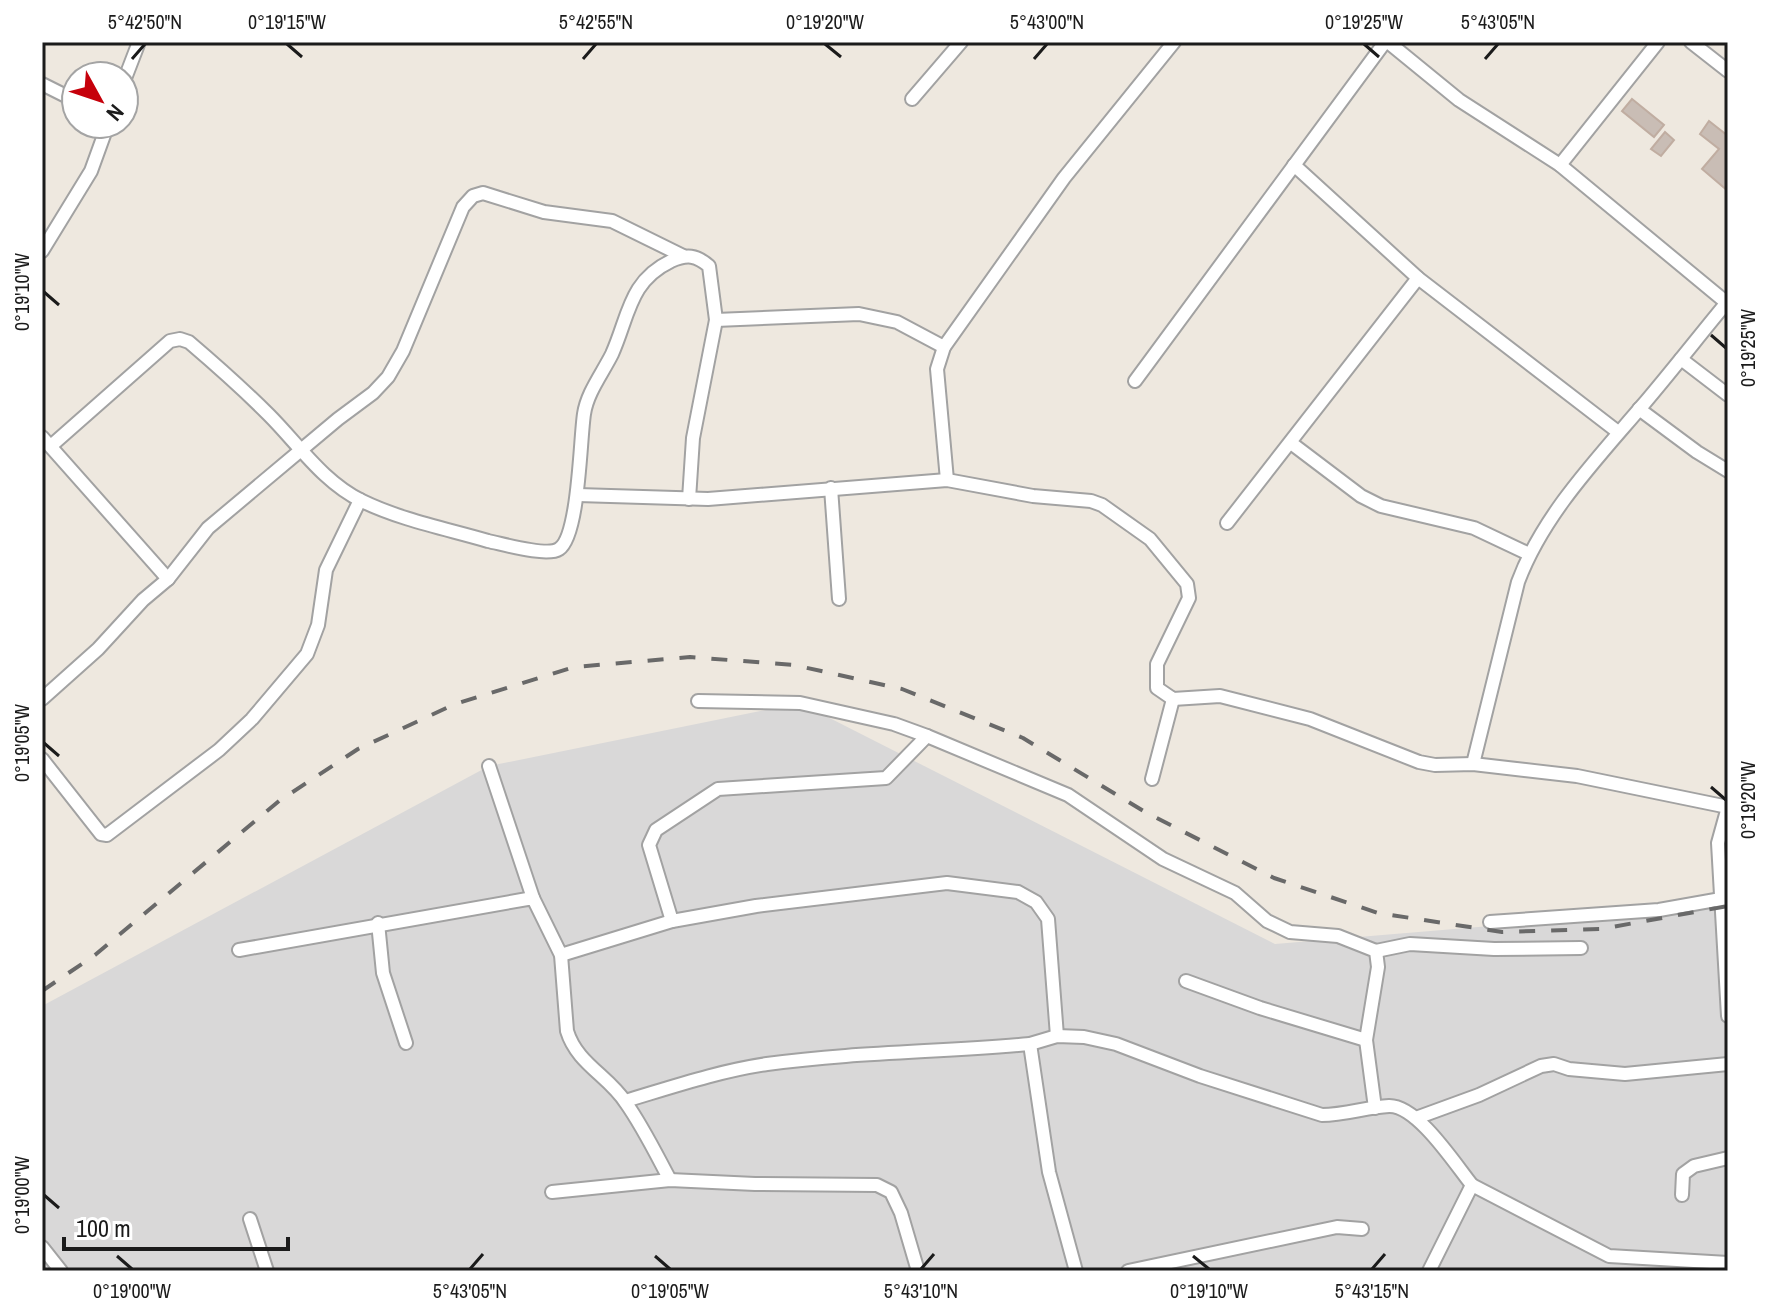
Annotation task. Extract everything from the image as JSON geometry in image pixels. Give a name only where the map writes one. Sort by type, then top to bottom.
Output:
[{"type":"street","points":[[912,99],[961,42]]},
{"type":"street","points":[[947,480],[937,369],[944,347],[1064,178],[1174,42]]},
{"type":"street","points":[[1135,381],[1387,42],[1459,100],[1560,165],[1727,302],[1618,432],[1545,527],[1529,554],[1518,582],[1473,764]]},
{"type":"street","points":[[1560,165],[1658,42]]},
{"type":"street","points":[[1691,42],[1728,71]]},
{"type":"street","points":[[42,84],[60,93]]},
{"type":"street","points":[[42,251],[91,171],[102,140]]},
{"type":"street","points":[[1294,165],[1418,278],[1618,432]]},
{"type":"street","points":[[42,699],[98,649],[143,600],[168,579],[208,528],[373,393],[388,377],[403,351],[463,207],[473,196],[483,193],[544,212],[612,221],[683,256],[700,258],[709,266],[716,320],[693,438],[689,499]]},
{"type":"street","points":[[168,579],[47,441],[170,341],[180,339],[189,342],[234,381],[324,474],[360,500],[398,515],[513,547],[553,551],[562,548],[566,541],[578,495],[578,461],[588,399],[614,350],[637,288],[652,272],[683,256]]},
{"type":"street","points":[[1227,523],[1418,278]]},
{"type":"street","points":[[716,320],[868,315],[897,322],[944,347]]},
{"type":"street","points":[[1681,359],[1728,395]]},
{"type":"street","points":[[1639,409],[1728,471]]},
{"type":"street","points":[[1291,443],[1361,496],[1381,506],[1474,528],[1529,554]]},
{"type":"street","points":[[578,495],[689,499],[947,480],[1102,505],[1150,539],[1187,584],[1189,598],[1157,664],[1157,688],[1173,699],[1220,696],[1310,719],[1419,762],[1435,765],[1473,764],[1577,776],[1728,807],[1718,843],[1728,1016]]},
{"type":"street","points":[[831,488],[839,599]]},
{"type":"street","points":[[42,759],[101,834],[107,835],[209,759],[252,719],[307,654],[318,625],[326,570],[360,500]]},
{"type":"street","points":[[1152,779],[1173,699]]},
{"type":"street","points":[[698,701],[800,703],[882,721],[927,736],[1068,795],[1163,859],[1235,893],[1267,921],[1290,932],[1338,936],[1376,951],[1410,944],[1494,949],[1581,948]]},
{"type":"street","points":[[672,921],[649,845],[650,837],[656,830],[718,789],[886,778],[927,736]]},
{"type":"street","points":[[489,766],[533,898],[561,955],[567,1031],[571,1043],[578,1055],[625,1101],[670,1180]]},
{"type":"street","points":[[561,955],[672,921],[771,904],[947,883],[1018,892],[1036,902],[1048,919],[1057,1036]]},
{"type":"street","points":[[239,950],[533,898]]},
{"type":"street","points":[[1490,922],[1659,910],[1721,899]]},
{"type":"street","points":[[378,923],[383,973],[406,1043]]},
{"type":"street","points":[[1375,1108],[1366,1040],[1378,967],[1376,951]]},
{"type":"street","points":[[1186,981],[1260,1008],[1366,1040]]},
{"type":"street","points":[[625,1101],[731,1070],[766,1064],[826,1057],[1030,1044],[1057,1036],[1084,1037],[1116,1044],[1200,1076],[1322,1115],[1400,1106],[1416,1118],[1472,1185],[1609,1256],[1728,1263]]},
{"type":"street","points":[[1030,1044],[1049,1172],[1076,1271]]},
{"type":"street","points":[[1416,1118],[1479,1095],[1541,1066],[1554,1064],[1569,1069],[1625,1074],[1728,1064]]},
{"type":"street","points":[[1682,1195],[1683,1174],[1688,1169],[1728,1158]]},
{"type":"street","points":[[552,1192],[670,1180],[877,1185],[891,1192],[901,1213],[918,1271]]},
{"type":"street","points":[[1429,1271],[1472,1185]]},
{"type":"street","points":[[250,1219],[267,1271]]},
{"type":"street","points":[[1128,1271],[1337,1227],[1362,1229]]},
{"type":"street","points":[[42,1247],[61,1271]]},
{"type":"street","points":[[1607,1271],[1609,1256]]},
{"type":"shaded area","points":[[800,703],[1275,944],[1728,906],[1728,1271],[42,1271],[42,1006],[489,766]]},
{"type":"building","points":[[1632,99],[1664,125],[1654,137],[1622,111]]},
{"type":"building","points":[[1709,121],[1728,136],[1728,191],[1702,169],[1719,149],[1700,134]]},
{"type":"building","points":[[1665,132],[1674,140],[1661,156],[1651,149]]},
{"type":"railway","points":[[42,991],[95,955],[279,801],[358,749],[455,704],[574,667],[690,657],[794,665],[902,689],[1023,738],[1145,812],[1274,878],[1378,913],[1502,932],[1601,929],[1728,906]]}]
